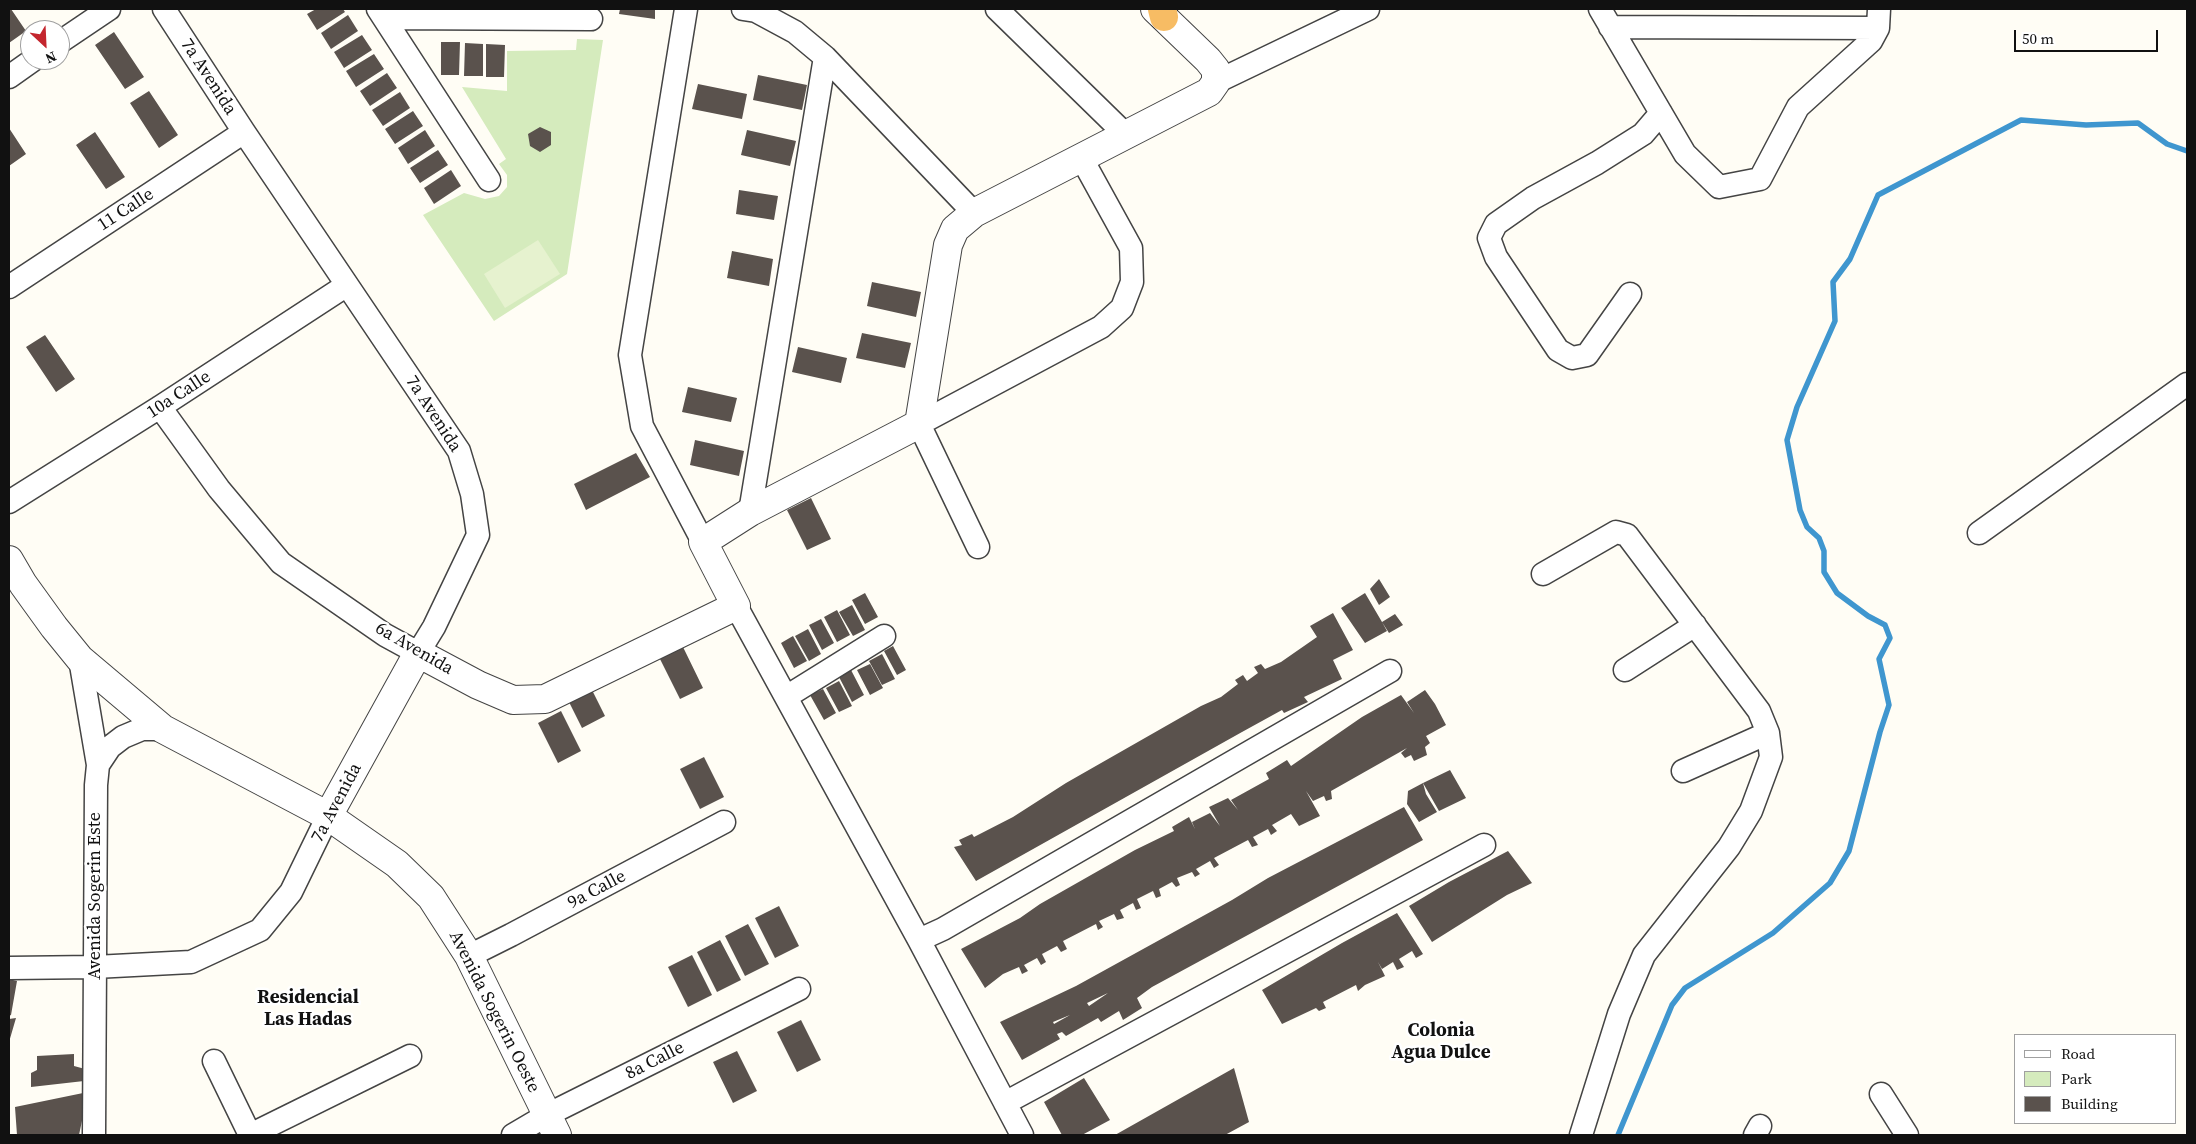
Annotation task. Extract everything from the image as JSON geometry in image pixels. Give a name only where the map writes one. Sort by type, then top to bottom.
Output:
[{"type":"street","points":[[70,35],[109,9]]},
{"type":"street","name":"7a Avenida","points":[[9,968],[95,967],[191,962],[260,930],[291,892],[328,816],[434,627],[478,536],[472,494],[460,451],[244,132],[164,9]]},
{"type":"street","points":[[686,9],[630,355],[642,426],[736,606],[919,940],[1022,1135]]},
{"type":"street","points":[[743,9],[756,11],[796,32],[825,57],[974,214]]},
{"type":"street","points":[[997,9],[1127,136]]},
{"type":"street","points":[[978,547],[919,424],[948,245],[955,229],[974,214],[1198,100],[1209,92],[1216,82],[1368,9]]},
{"type":"street","points":[[1160,12],[1216,70],[1216,82]]},
{"type":"street","points":[[381,13],[591,19]]},
{"type":"street","points":[[381,13],[489,180]]},
{"type":"street","points":[[1605,18],[1878,18],[1871,41],[1798,107],[1760,179],[1720,187],[1685,154],[1605,18]]},
{"type":"street","points":[[750,512],[825,57]]},
{"type":"street","points":[[9,76],[20,69]]},
{"type":"street","points":[[1630,294],[1587,355],[1572,358],[1558,350],[1496,256],[1489,238],[1496,224],[1533,198],[1597,163],[1643,134],[1661,113]]},
{"type":"street","name":"11 Calle","points":[[9,288],[244,132]]},
{"type":"street","points":[[703,542],[750,512],[1101,327],[1122,308],[1132,282],[1131,248],[1082,159]]},
{"type":"street","name":"10a Calle","points":[[9,502],[348,285]]},
{"type":"street","points":[[1979,533],[2187,384]]},
{"type":"street","name":"6a Avenida","points":[[160,407],[219,489],[282,563],[385,635],[478,685],[514,700],[545,699],[736,606]]},
{"type":"street","points":[[1543,574],[1616,532],[1627,535],[1759,711],[1768,733],[1771,757],[1751,811],[1729,848],[1644,955],[1618,1014],[1581,1135]]},
{"type":"street","name":"Avenida Sogerin Oeste","points":[[9,560],[23,584],[80,659],[163,729],[328,816],[397,864],[431,896],[469,956],[552,1125]]},
{"type":"street","points":[[1625,670],[1695,626]]},
{"type":"street","points":[[786,697],[884,636]]},
{"type":"street","name":"Avenida Sogerin Este","points":[[80,659],[98,764],[96,785],[94,1135]]},
{"type":"street","points":[[919,940],[943,929],[1390,671]]},
{"type":"street","points":[[98,764],[110,748],[123,737],[142,729],[163,729]]},
{"type":"street","points":[[1683,770],[1768,733]]},
{"type":"street","name":"9a Calle","points":[[469,956],[724,822]]},
{"type":"street","points":[[1005,1103],[1484,845]]},
{"type":"street","name":"8a Calle","points":[[513,1135],[552,1125],[799,989]]},
{"type":"street","points":[[214,1061],[250,1135],[410,1056]]},
{"type":"street","points":[[1881,1094],[1907,1135]]},
{"type":"green space","points":[[577,39],[603,40],[567,274],[494,321],[423,215],[464,193],[485,199],[499,196],[507,187],[507,175],[499,164],[506,159],[462,87],[507,91],[507,51],[576,50]]},
{"type":"green space","points":[[538,240],[560,274],[505,308],[484,274]]},
{"type":"building","points":[[9,9],[11,9],[20,22],[20,35],[9,43]]},
{"type":"building","points":[[316,9],[343,9],[345,12],[317,30],[307,14]]},
{"type":"building","points":[[620,9],[655,9],[655,19],[619,14]]},
{"type":"building","points":[[348,15],[358,31],[331,49],[321,33]]},
{"type":"building","points":[[114,32],[144,77],[125,89],[95,45]]},
{"type":"building","points":[[362,35],[372,50],[344,68],[334,52]]},
{"type":"building","points":[[441,42],[460,42],[459,75],[441,75]]},
{"type":"building","points":[[465,43],[483,44],[483,76],[464,76]]},
{"type":"building","points":[[486,44],[505,45],[504,77],[486,77]]},
{"type":"building","points":[[374,54],[384,69],[356,87],[346,71]]},
{"type":"building","points":[[387,73],[397,88],[370,106],[360,91]]},
{"type":"building","points":[[758,75],[807,85],[802,110],[753,100]]},
{"type":"building","points":[[698,84],[747,94],[742,119],[692,109]]},
{"type":"building","points":[[149,91],[178,135],[159,148],[130,103]]},
{"type":"building","points":[[400,92],[410,108],[383,126],[372,110]]},
{"type":"building","points":[[413,111],[423,126],[395,144],[385,129]]},
{"type":"building","points":[[540,127],[551,132],[551,145],[540,152],[530,146],[528,134]]},
{"type":"building","points":[[9,128],[26,154],[9,166]]},
{"type":"building","points":[[425,130],[435,146],[408,164],[398,148]]},
{"type":"building","points":[[747,130],[796,141],[790,166],[741,155]]},
{"type":"building","points":[[95,132],[125,177],[106,189],[76,145]]},
{"type":"building","points":[[438,150],[448,165],[420,183],[410,168]]},
{"type":"building","points":[[451,170],[461,186],[434,204],[424,188]]},
{"type":"building","points":[[739,190],[778,196],[774,220],[736,214]]},
{"type":"building","points":[[732,251],[773,259],[769,286],[727,278]]},
{"type":"building","points":[[872,282],[921,292],[916,317],[867,306]]},
{"type":"building","points":[[862,333],[911,343],[905,368],[856,358]]},
{"type":"building","points":[[45,335],[75,379],[56,392],[26,347]]},
{"type":"building","points":[[798,347],[847,358],[841,383],[792,372]]},
{"type":"building","points":[[688,387],[737,398],[731,422],[682,412]]},
{"type":"building","points":[[695,440],[744,451],[739,476],[690,465]]},
{"type":"building","points":[[636,453],[650,477],[586,510],[574,484]]},
{"type":"building","points":[[811,498],[831,539],[807,550],[787,510]]},
{"type":"building","points":[[1379,579],[1390,597],[1379,605],[1370,589]]},
{"type":"building","points":[[865,593],[878,617],[865,624],[852,600]]},
{"type":"building","points":[[1365,593],[1387,631],[1365,643],[1341,608]]},
{"type":"building","points":[[852,605],[865,630],[853,636],[839,612]]},
{"type":"building","points":[[837,610],[850,635],[837,642],[824,617]]},
{"type":"building","points":[[1333,613],[1353,650],[1333,660],[1342,679],[1304,697],[1308,702],[1284,713],[1282,710],[976,881],[954,847],[962,845],[959,840],[972,834],[974,837],[1013,817],[1066,783],[1201,706],[1221,697],[1238,684],[1235,680],[1243,675],[1247,681],[1258,673],[1254,667],[1261,664],[1265,669],[1281,662],[1317,637],[1310,626]]},
{"type":"building","points":[[1395,614],[1403,625],[1389,633],[1382,622]]},
{"type":"building","points":[[821,619],[834,643],[822,650],[809,625]]},
{"type":"building","points":[[808,629],[821,654],[809,661],[795,636]]},
{"type":"building","points":[[793,636],[807,661],[794,668],[781,643]]},
{"type":"building","points":[[893,646],[906,670],[897,675],[884,651]]},
{"type":"building","points":[[683,647],[703,688],[680,699],[660,659]]},
{"type":"building","points":[[882,654],[895,679],[882,685],[869,661]]},
{"type":"building","points":[[870,664],[883,688],[870,695],[857,670]]},
{"type":"building","points":[[851,670],[864,695],[852,702],[839,677]]},
{"type":"building","points":[[839,681],[852,706],[839,712],[826,688]]},
{"type":"building","points":[[590,686],[605,716],[582,728],[567,698]]},
{"type":"building","points":[[823,689],[836,713],[824,720],[810,695]]},
{"type":"building","points":[[1425,690],[1446,725],[1426,736],[1430,743],[1425,747],[1427,755],[1414,761],[1411,755],[1405,758],[1401,753],[1407,748],[1331,791],[1332,799],[1326,801],[1324,796],[1313,801],[1306,791],[1320,816],[1299,826],[1291,814],[1272,825],[1277,831],[1271,835],[1268,829],[1253,837],[1258,845],[1252,847],[1248,840],[1214,858],[1219,865],[1214,868],[1210,861],[1196,869],[1200,874],[1195,877],[1192,872],[1177,878],[1180,885],[1176,887],[1172,882],[1159,889],[1161,896],[1156,898],[1153,891],[1137,899],[1141,908],[1136,910],[1133,903],[1120,910],[1124,918],[1117,920],[1114,914],[1099,921],[1103,927],[1098,930],[1096,924],[1063,941],[1067,949],[1061,952],[1057,946],[1042,954],[1046,962],[1041,965],[1037,958],[1024,965],[1028,971],[1022,974],[1019,967],[1003,974],[985,988],[961,949],[1020,918],[1040,904],[1135,850],[1174,831],[1172,827],[1189,817],[1195,829],[1192,822],[1210,813],[1220,826],[1209,807],[1228,798],[1238,810],[1231,800],[1269,779],[1266,773],[1287,760],[1291,766],[1362,717],[1401,695],[1414,713],[1407,702]]},
{"type":"building","points":[[561,711],[581,751],[558,763],[538,723]]},
{"type":"building","points":[[704,757],[724,797],[700,809],[680,769]]},
{"type":"building","points":[[1450,770],[1466,798],[1439,811],[1423,783]]},
{"type":"building","points":[[1423,783],[1426,794],[1437,812],[1419,822],[1407,804],[1408,791]]},
{"type":"building","points":[[1404,807],[1423,840],[1152,987],[1137,998],[1142,1008],[1123,1020],[1119,1011],[1101,1022],[1098,1018],[1066,1036],[1062,1032],[1057,1034],[1060,1039],[1022,1060],[1000,1022],[1076,986],[1232,900],[1268,878]],"holes":[[[1108,993],[1089,1006],[1087,1003]],[[1070,1015],[1054,1024],[1053,1022]]]},
{"type":"building","points":[[1508,851],[1532,883],[1507,895],[1432,942],[1409,906],[1449,882]]},
{"type":"building","points":[[779,906],[799,946],[775,958],[755,918]]},
{"type":"building","points":[[1397,913],[1423,954],[1416,958],[1412,951],[1399,959],[1404,967],[1397,970],[1393,962],[1382,969],[1378,962],[1385,976],[1365,985],[1358,991],[1356,985],[1323,1002],[1326,1008],[1319,1011],[1316,1008],[1282,1024],[1262,990]]},
{"type":"building","points":[[748,924],[769,964],[745,976],[725,936]]},
{"type":"building","points":[[720,940],[741,980],[717,992],[697,952]]},
{"type":"building","points":[[692,955],[712,995],[688,1007],[668,967]]},
{"type":"building","points":[[9,979],[17,981],[11,1015],[9,1016]]},
{"type":"building","points":[[16,1018],[9,1042],[9,1019]]},
{"type":"building","points":[[801,1020],[821,1060],[797,1072],[777,1032]]},
{"type":"building","points":[[737,1051],[757,1091],[733,1103],[713,1062]]},
{"type":"building","points":[[74,1054],[74,1066],[85,1069],[84,1081],[31,1087],[31,1073],[37,1070],[37,1056]]},
{"type":"building","points":[[1234,1068],[1249,1122],[1225,1135],[1115,1135]]},
{"type":"building","points":[[1084,1078],[1110,1120],[1082,1135],[1062,1135],[1044,1102]]},
{"type":"building","points":[[88,1092],[79,1135],[17,1135],[15,1107]]},
{"type":"waterway","points":[[1618,1135],[1672,1005],[1685,988],[1773,933],[1830,883],[1849,851],[1880,732],[1889,705],[1879,659],[1890,638],[1885,625],[1868,616],[1837,593],[1824,572],[1824,551],[1819,538],[1807,527],[1800,510],[1787,440],[1797,407],[1835,321],[1833,282],[1850,259],[1878,195],[2021,120],[2086,125],[2138,123],[2167,144],[2187,151]]},
{"type":"district","name":"Residencial Las Hadas","points":[[308,1009]]},
{"type":"district","name":"Colonia Agua Dulce","points":[[1441,1042]]}]
